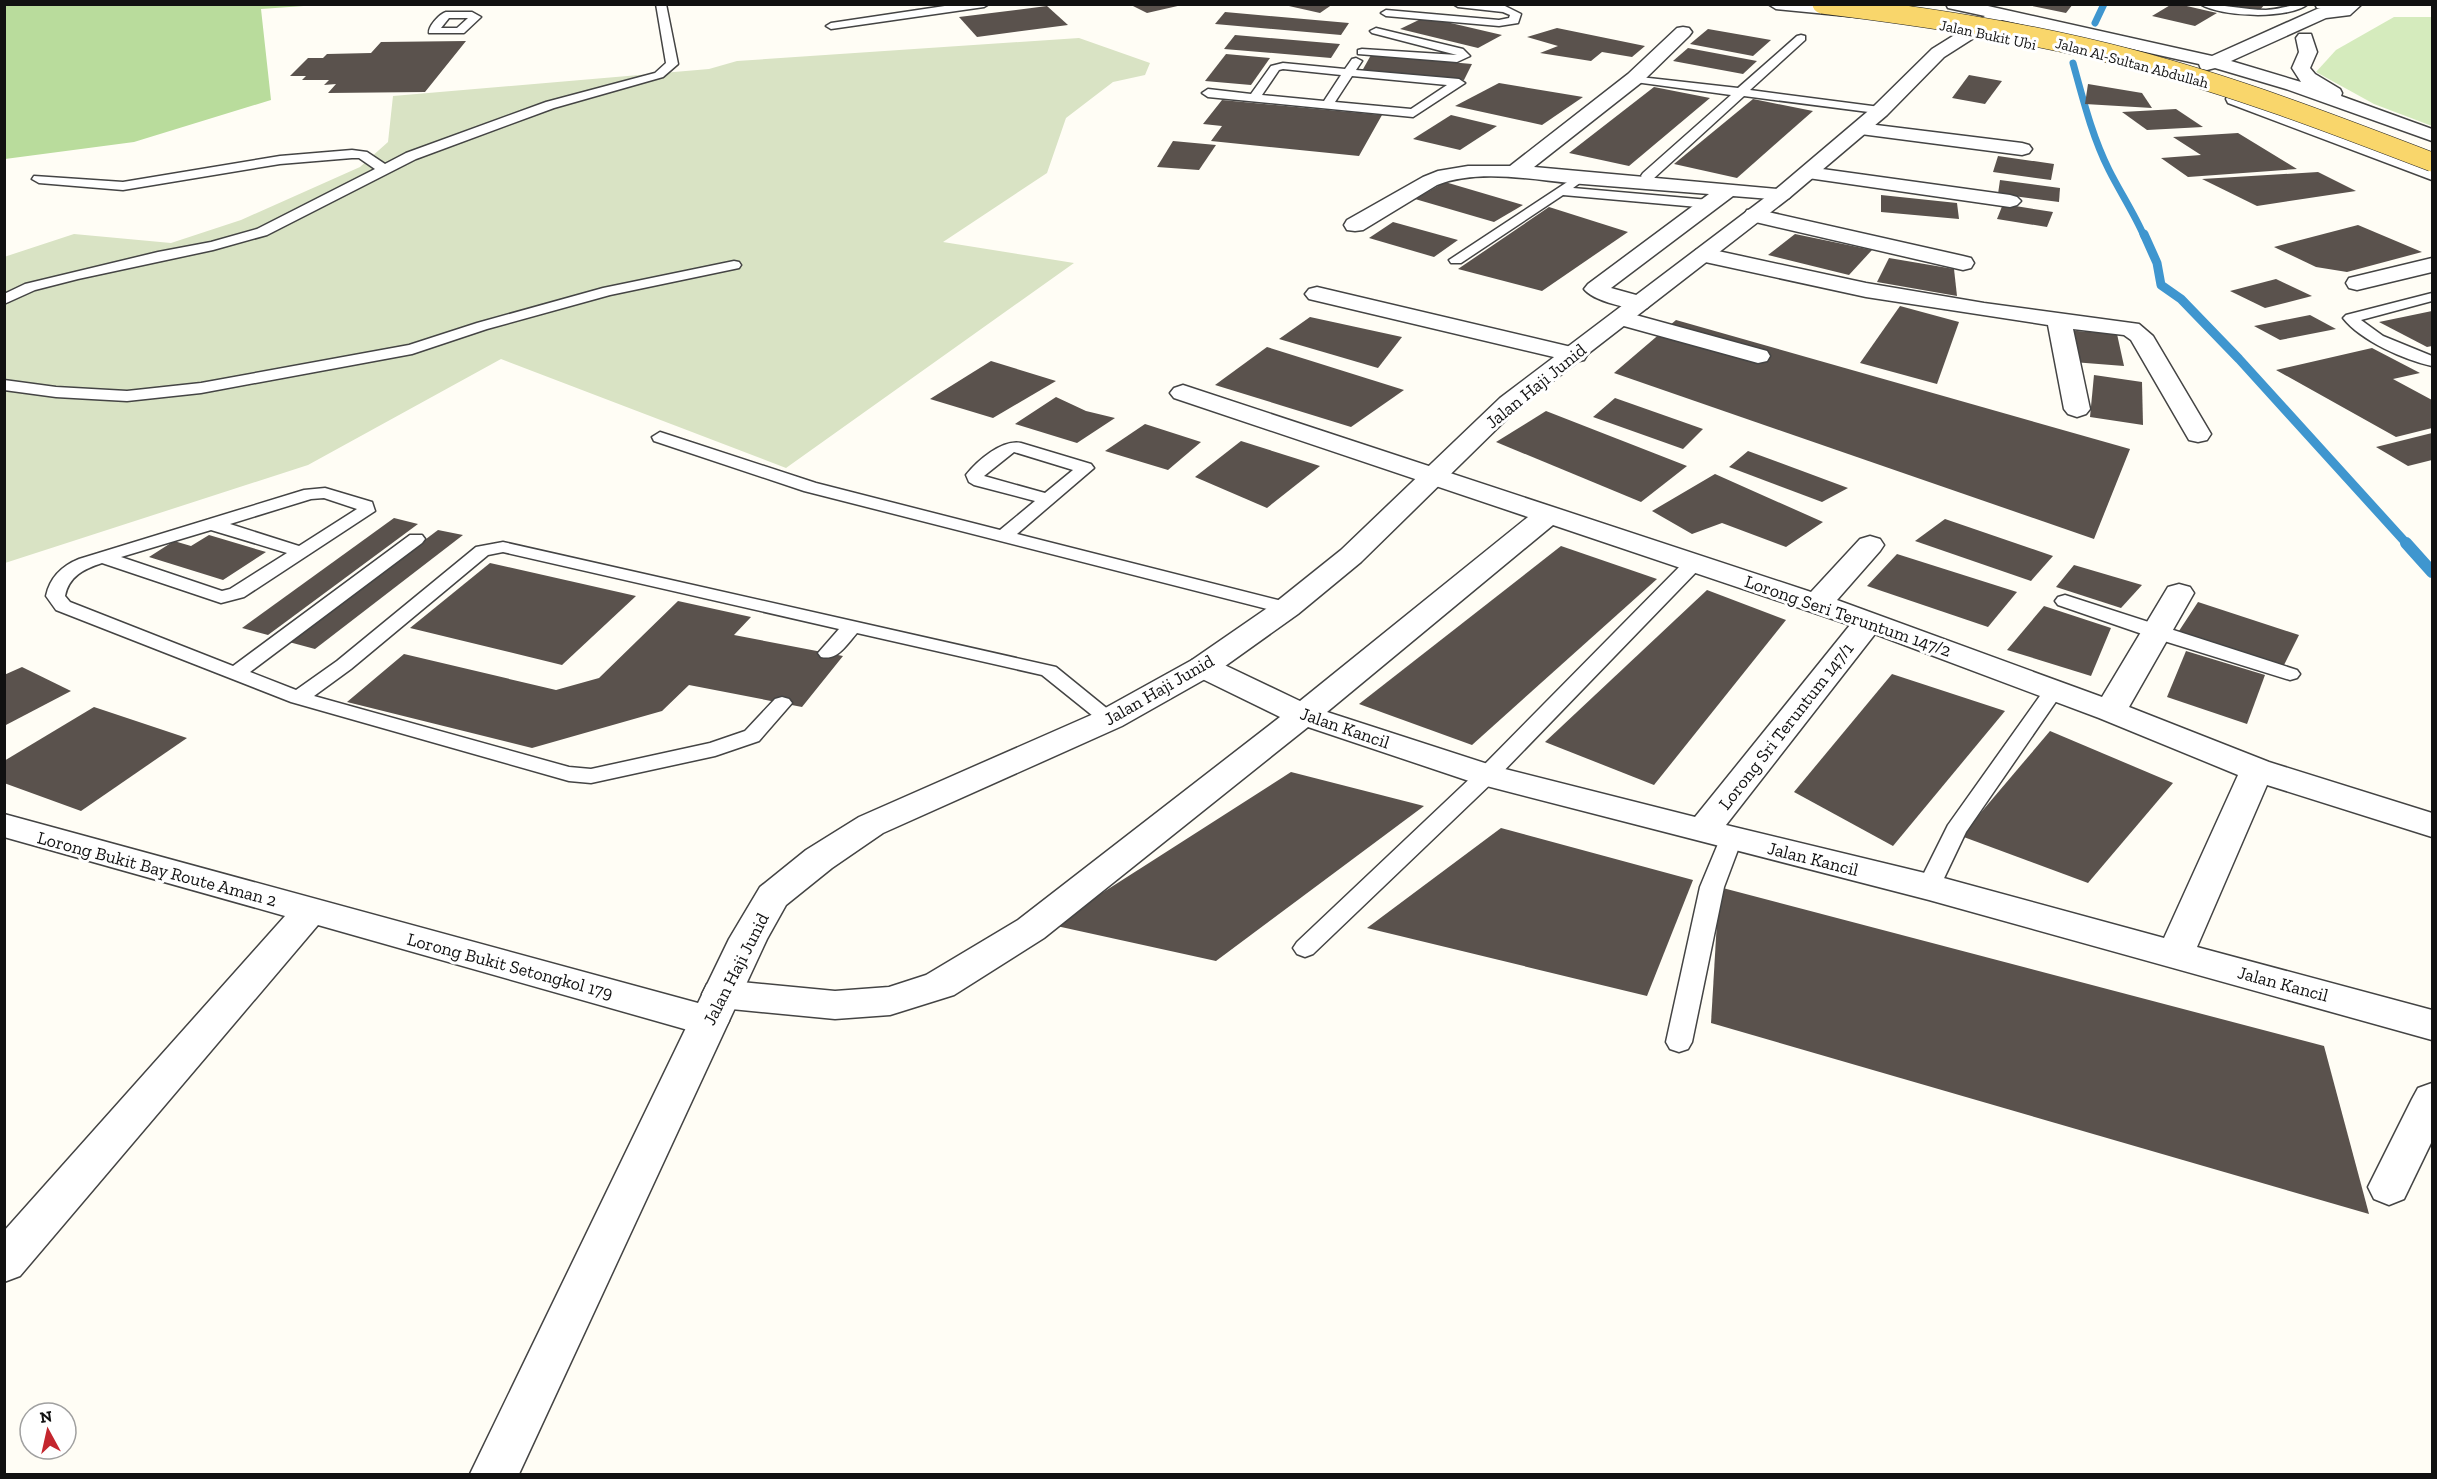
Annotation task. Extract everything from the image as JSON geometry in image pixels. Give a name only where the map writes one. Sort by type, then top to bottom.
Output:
[{"type":"main road","name":"Jalan Al-Sultan Abdullah","points":[[1822,4],[1991,28],[2088,49],[2250,96],[2433,162]]},
{"type":"main road","name":"Jalan Al-Sultan Abdullah","points":[[1924,4],[2096,38],[2184,60],[2286,90],[2433,143]]},
{"type":"street","name":"Jalan Bukit Ubi","points":[[1776,4],[1862,13],[1971,30],[2175,79],[2433,174]]},
{"type":"street","name":"Jalan Bukit Ubi","points":[[1954,4],[2238,68],[2363,108],[2433,135]]},
{"type":"street","points":[[2323,4],[2348,9]]},
{"type":"street","points":[[2175,79],[2323,14],[2348,9]]},
{"type":"street","points":[[2199,86],[2347,20],[2348,9]]},
{"type":"street","name":"Jalan Haji Junid","points":[[495,1474],[715,1007],[748,939],[774,896],[819,858],[871,825],[1110,719],[1203,667],[1287,608],[1351,556],[1509,403],[1575,355],[1782,194],[1870,120],[1938,53],[1971,30],[2000,14]]},
{"type":"street","points":[[1515,172],[1635,78],[1683,32]]},
{"type":"street","points":[[2116,39],[2206,45],[2248,42],[2272,36]]},
{"type":"street","points":[[2305,38],[2308,52],[2301,68],[2307,78],[2363,108]]},
{"type":"street","points":[[1938,53],[1978,41],[2017,40]]},
{"type":"street","points":[[1870,120],[2022,149]]},
{"type":"street","points":[[1355,225],[1445,175],[1515,172],[1782,194]]},
{"type":"street","points":[[1808,172],[2010,201]]},
{"type":"street","points":[[1729,189],[1596,289],[1630,311],[1758,356]]},
{"type":"street","points":[[1755,215],[1963,263]]},
{"type":"street","points":[[1704,255],[1866,290],[2138,332],[2198,434]]},
{"type":"street","points":[[2357,283],[2433,265]]},
{"type":"street","points":[[1317,294],[1575,355]]},
{"type":"street","points":[[2059,320],[2077,408]]},
{"type":"street","name":"Lorong Seri Teruntum 147/2","points":[[1183,393],[1547,516],[1695,562],[1869,621],[2110,711],[2258,770],[2433,825]]},
{"type":"street","name":"Lorong Bukit Setongkol 179","points":[[310,911],[715,1007],[835,1005],[890,1001],[940,985],[1031,929],[1303,716],[1547,516]]},
{"type":"street","points":[[1818,604],[1870,545]]},
{"type":"street","points":[[2110,711],[2179,593]]},
{"type":"street","name":"Lorong Sri Teruntum 147/1","points":[[1717,835],[1869,621]]},
{"type":"street","name":"Jalan Kancil","points":[[1203,667],[1303,716],[1487,775],[1929,887],[2433,1025]]},
{"type":"street","points":[[2175,954],[2258,770]]},
{"type":"street","name":"Lorong Bukit Bay Route Aman 2","points":[[10,832],[310,911]]},
{"type":"street","points":[[4,1263],[310,911]]},
{"type":"street","points":[[2389,1187],[2433,1100]]},
{"type":"lane","points":[[4,300],[30,287],[75,275],[213,246],[262,232],[411,156],[549,105],[659,75],[672,64],[661,4]]},
{"type":"lane","points":[[831,26],[984,4]]},
{"type":"lane","points":[[1327,105],[1389,9],[1498,24],[1514,21],[1516,14],[1505,9],[1458,4]]},
{"type":"lane","points":[[2205,4],[2267,14],[2291,10],[2303,4]]},
{"type":"lane","points":[[1362,52],[1457,60],[1464,56],[1458,51],[1376,31]]},
{"type":"lane","points":[[1648,176],[1801,38]]},
{"type":"lane","points":[[1208,93],[1254,98],[1413,113],[1459,83],[1282,66],[1275,68],[1254,98]]},
{"type":"lane","points":[[1635,78],[1740,93],[1870,120]]},
{"type":"lane","points":[[39,179],[123,186],[280,160],[341,154],[362,155],[382,169]]},
{"type":"lane","points":[[1456,260],[1581,177]]},
{"type":"lane","points":[[1560,191],[1709,204]]},
{"type":"lane","points":[[4,385],[56,392],[127,396],[201,388],[412,349],[482,326],[608,291],[734,265]]},
{"type":"lane","points":[[2433,297],[2352,318],[2358,327],[2374,336],[2433,361]]},
{"type":"lane","points":[[660,437],[810,487],[1287,608]]},
{"type":"lane","points":[[1004,536],[1084,469],[1084,467],[1011,447],[975,475],[980,482],[1047,499]]},
{"type":"lane","points":[[102,557],[221,597],[237,593],[366,511],[366,506],[317,493],[211,524],[82,563],[64,574],[57,584],[55,596],[63,606],[298,698],[569,774],[591,776],[716,749],[752,736],[782,703]]},
{"type":"lane","points":[[211,524],[301,552]]},
{"type":"lane","points":[[236,673],[416,539]]},
{"type":"lane","points":[[298,698],[344,665],[482,550],[493,547],[515,550],[1049,671],[1110,719]]},
{"type":"lane","points":[[1305,948],[1487,775],[1695,562]]},
{"type":"lane","points":[[2065,601],[2290,674]]},
{"type":"lane","points":[[828,653],[854,626]]},
{"type":"lane","points":[[1929,887],[1956,830],[2054,690]]},
{"type":"lane","points":[[1679,1042],[1712,887],[1717,835]]},
{"type":"green space","points":[[5,4],[318,5],[261,9],[271,100],[134,142],[5,159]]},
{"type":"green space","points":[[2394,17],[2432,17],[2432,126],[2374,104],[2316,72],[2336,50]]},
{"type":"green space","points":[[1079,38],[1150,63],[1145,75],[1113,82],[1066,118],[1047,173],[943,242],[1074,263],[786,468],[501,359],[308,465],[5,563],[4,257],[74,234],[171,243],[241,220],[360,167],[388,142],[393,96],[709,69],[737,61]]},
{"type":"building","points":[[1129,4],[1182,4],[1182,5],[1147,13]]},
{"type":"building","points":[[1280,4],[1333,4],[1320,13]]},
{"type":"building","points":[[2023,4],[2073,4],[2066,13]]},
{"type":"building","points":[[2172,4],[2217,13],[2195,26],[2152,16]]},
{"type":"building","points":[[2226,4],[2265,4],[2259,11]]},
{"type":"building","points":[[1047,6],[1068,25],[977,37],[959,17]]},
{"type":"building","points":[[1225,12],[1349,23],[1341,35],[1215,24]]},
{"type":"building","points":[[1425,17],[1502,35],[1478,48],[1400,29]]},
{"type":"building","points":[[1557,28],[1645,46],[1632,57],[1602,52],[1591,61],[1540,53],[1558,46],[1527,37]]},
{"type":"building","points":[[1708,29],[1771,40],[1753,56],[1690,44]]},
{"type":"building","points":[[1235,35],[1340,44],[1331,58],[1224,49]]},
{"type":"building","points":[[466,41],[425,92],[328,93],[336,84],[324,85],[329,80],[302,80],[306,76],[290,76],[308,58],[323,58],[327,54],[371,53],[381,42]]},
{"type":"building","points":[[1688,48],[1757,61],[1743,74],[1673,61]]},
{"type":"building","points":[[1226,54],[1270,58],[1251,85],[1205,81]]},
{"type":"building","points":[[1371,55],[1472,64],[1464,80],[1362,71]]},
{"type":"building","points":[[1969,75],[2002,81],[1985,104],[1952,98]]},
{"type":"building","points":[[1499,83],[1583,97],[1542,125],[1455,106]]},
{"type":"building","points":[[2088,84],[2142,93],[2152,108],[2085,104]]},
{"type":"building","points":[[1654,87],[1710,98],[1629,166],[1569,153]]},
{"type":"building","points":[[1753,99],[1813,111],[1737,178],[1674,164]]},
{"type":"building","points":[[1222,100],[1382,115],[1359,156],[1211,141],[1222,126],[1203,124]]},
{"type":"building","points":[[2176,109],[2203,127],[2147,130],[2122,112]]},
{"type":"building","points":[[1451,115],[1497,126],[1460,150],[1413,139]]},
{"type":"building","points":[[2238,133],[2297,169],[2188,177],[2161,158],[2201,155],[2173,137]]},
{"type":"building","points":[[1173,141],[1216,145],[1199,170],[1157,167]]},
{"type":"building","points":[[1998,156],[2054,164],[2051,180],[1993,172]]},
{"type":"building","points":[[2318,172],[2356,191],[2257,206],[2202,179]]},
{"type":"building","points":[[2000,180],[2060,188],[2059,202],[1998,194]]},
{"type":"building","points":[[1445,182],[1523,205],[1494,222],[1415,199]]},
{"type":"building","points":[[1881,195],[1957,203],[1959,219],[1881,212]]},
{"type":"building","points":[[2003,204],[2053,212],[2047,227],[1997,219]]},
{"type":"building","points":[[1549,207],[1628,232],[1542,291],[1458,269]]},
{"type":"building","points":[[1393,222],[1458,240],[1434,257],[1369,238]]},
{"type":"building","points":[[2358,225],[2422,252],[2347,272],[2316,267],[2274,247]]},
{"type":"building","points":[[1795,234],[1872,250],[1849,275],[1768,255]]},
{"type":"building","points":[[1889,258],[1954,269],[1957,296],[1877,282]]},
{"type":"building","points":[[2276,279],[2312,296],[2265,308],[2230,291]]},
{"type":"building","points":[[1900,306],[1959,322],[1937,384],[1860,363]]},
{"type":"building","points":[[2432,311],[2432,346],[2427,347],[2379,322]]},
{"type":"building","points":[[2310,315],[2336,329],[2280,340],[2254,326]]},
{"type":"building","points":[[1310,317],[1402,337],[1378,368],[1279,339]]},
{"type":"building","points":[[1676,320],[2130,449],[2094,539],[1614,373]]},
{"type":"building","points":[[2064,330],[2117,334],[2124,366],[2073,362]]},
{"type":"building","points":[[1267,347],[1404,390],[1351,427],[1215,385]]},
{"type":"building","points":[[2372,348],[2420,373],[2393,379],[2432,400],[2432,428],[2396,437],[2276,370]]},
{"type":"building","points":[[991,361],[1056,381],[993,418],[930,399]]},
{"type":"building","points":[[2094,375],[2142,382],[2143,425],[2090,417]]},
{"type":"building","points":[[1056,397],[1086,411],[1115,418],[1077,443],[1015,424]]},
{"type":"building","points":[[1615,398],[1703,429],[1683,449],[1593,417]]},
{"type":"building","points":[[1546,411],[1687,466],[1641,502],[1496,442]]},
{"type":"building","points":[[1145,424],[1201,442],[1168,470],[1105,451]]},
{"type":"building","points":[[2432,433],[2432,460],[2408,466],[2376,447]]},
{"type":"building","points":[[1241,441],[1320,466],[1267,508],[1195,477]]},
{"type":"building","points":[[1748,451],[1848,488],[1822,502],[1729,467]]},
{"type":"building","points":[[1715,474],[1823,522],[1786,547],[1722,523],[1692,534],[1652,511]]},
{"type":"building","points":[[394,518],[418,524],[268,635],[242,628]]},
{"type":"building","points":[[1945,519],[2053,556],[2031,581],[1915,541]]},
{"type":"building","points":[[438,530],[463,535],[315,649],[289,642]]},
{"type":"building","points":[[209,535],[266,552],[223,580],[149,557],[174,541],[191,546]]},
{"type":"building","points":[[1561,546],[1657,579],[1472,745],[1359,704]]},
{"type":"building","points":[[1897,554],[2017,592],[1988,627],[1867,586]]},
{"type":"building","points":[[490,563],[636,596],[562,665],[410,628]]},
{"type":"building","points":[[2074,565],[2142,585],[2121,608],[2056,587]]},
{"type":"building","points":[[1707,590],[1786,620],[1654,785],[1545,742]]},
{"type":"building","points":[[678,601],[751,617],[734,635],[843,656],[802,707],[689,685],[662,711],[532,748],[347,702],[404,654],[556,690],[599,678]]},
{"type":"building","points":[[2198,602],[2299,635],[2283,667],[2177,634]]},
{"type":"building","points":[[2044,606],[2111,628],[2091,676],[2007,650]]},
{"type":"building","points":[[2186,651],[2265,675],[2247,724],[2167,697]]},
{"type":"building","points":[[22,667],[71,691],[4,726],[4,675]]},
{"type":"building","points":[[1892,674],[2005,711],[1893,846],[1794,792]]},
{"type":"building","points":[[94,707],[187,738],[81,811],[4,783],[4,761]]},
{"type":"building","points":[[2050,731],[2173,783],[2088,883],[1961,836]]},
{"type":"building","points":[[1291,772],[1424,806],[1216,961],[1052,925]]},
{"type":"building","points":[[1501,828],[1693,880],[1647,996],[1367,928]]},
{"type":"building","points":[[1719,887],[2324,1046],[2369,1214],[1711,1023]]},
{"type":"waterway","points":[[2095,23],[2104,4]]},
{"type":"waterway","points":[[2073,63],[2088,117],[2103,157],[2144,236]]},
{"type":"waterway","points":[[2144,234],[2157,263],[2161,285],[2181,299],[2239,359],[2407,544]]},
{"type":"waterway","points":[[2406,543],[2432,572]]}]
